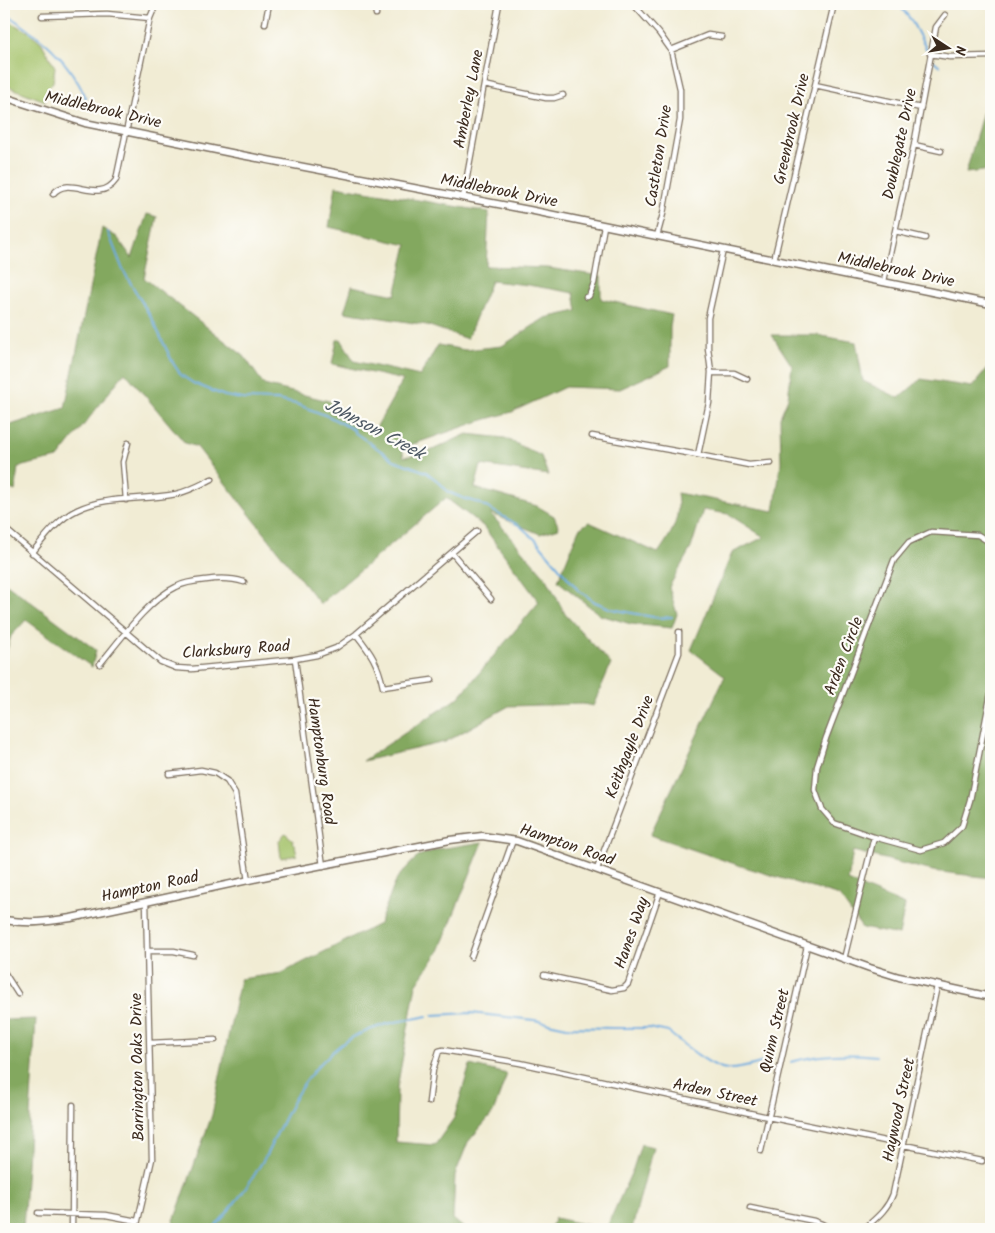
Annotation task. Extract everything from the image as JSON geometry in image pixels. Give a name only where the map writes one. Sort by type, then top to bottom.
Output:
[{"type":"main road","name":"Middlebrook Drive","points":[[4,97],[71,119],[127,131],[884,281],[991,304]]},
{"type":"main road","name":"Hampton Road","points":[[4,920],[26,923],[46,922],[450,840],[482,836],[513,840],[807,946],[899,977],[991,997]]},
{"type":"street","points":[[53,194],[56,190],[63,187],[97,191],[112,185],[118,176],[150,18],[156,4]]},
{"type":"street","points":[[265,24],[269,4]]},
{"type":"street","points":[[374,4],[376,14]]},
{"type":"street","name":"Amberley Lane","points":[[463,198],[499,4]]},
{"type":"street","name":"Castleton Drive","points":[[633,4],[659,33],[671,50],[680,89],[680,120],[663,214],[657,236]]},
{"type":"street","name":"Greenbrook Drive","points":[[774,260],[834,4]]},
{"type":"street","points":[[42,16],[107,14],[150,18]]},
{"type":"street","name":"Doublegate Drive","points":[[884,281],[914,146],[936,27],[945,15]]},
{"type":"street","points":[[671,50],[708,35],[722,37]]},
{"type":"street","points":[[930,54],[950,57],[991,56]]},
{"type":"street","points":[[484,85],[546,98],[563,95]]},
{"type":"street","points":[[815,85],[921,108]]},
{"type":"street","points":[[914,146],[941,151]]},
{"type":"street","points":[[586,297],[589,296],[594,283],[604,226]]},
{"type":"street","points":[[895,231],[925,238]]},
{"type":"street","points":[[698,455],[709,403],[711,373],[708,348],[708,318],[723,250]]},
{"type":"street","points":[[711,373],[734,373],[747,379]]},
{"type":"street","points":[[592,436],[748,466],[771,464]]},
{"type":"street","points":[[126,500],[123,462],[128,443]]},
{"type":"street","points":[[32,553],[63,518],[77,510],[94,504],[177,494],[191,490],[212,479]]},
{"type":"street","name":"Clarksburg Road","points":[[4,528],[161,662],[176,668],[192,669],[295,659],[317,655],[336,648],[356,634],[476,531]]},
{"type":"street","name":"Arden Circle","points":[[991,543],[978,535],[931,532],[909,542],[894,560],[826,738],[817,767],[815,790],[822,810],[834,823],[874,837],[921,850],[944,843],[962,826],[970,800],[991,693]]},
{"type":"street","points":[[452,553],[491,599]]},
{"type":"street","points":[[100,664],[151,605],[177,586],[190,582],[231,578],[244,582]]},
{"type":"street","name":"Keithgayle Drive","points":[[596,869],[679,653],[679,632]]},
{"type":"street","points":[[356,634],[371,653],[380,669],[383,687],[432,680]]},
{"type":"street","name":"Hamptonburg Road","points":[[295,659],[323,866]]},
{"type":"street","points":[[169,774],[201,770],[215,773],[227,781],[235,794],[248,881]]},
{"type":"street","points":[[844,959],[874,837]]},
{"type":"street","points":[[471,957],[513,840]]},
{"type":"street","name":"Hanes Way","points":[[544,975],[612,990],[624,988],[628,984],[660,892]]},
{"type":"street","name":"Barrington Oaks Drive","points":[[136,1229],[152,1159],[146,902]]},
{"type":"street","name":"Quinn Street","points":[[761,1151],[807,946]]},
{"type":"street","points":[[148,951],[174,951],[193,955]]},
{"type":"street","points":[[4,972],[18,994]]},
{"type":"street","name":"Haywood Street","points":[[864,1229],[883,1213],[890,1204],[937,986]]},
{"type":"street","points":[[150,1044],[215,1040]]},
{"type":"street","name":"Arden Street","points":[[429,1102],[433,1070],[439,1051],[443,1050],[520,1063],[982,1161]]},
{"type":"street","points":[[72,1229],[73,1105]]},
{"type":"street","points":[[750,1208],[814,1221],[831,1229]]},
{"type":"street","points":[[38,1212],[137,1220]]},
{"type":"green space","points":[[4,19],[29,32],[41,42],[55,67],[53,82],[46,91],[45,101],[4,85]]},
{"type":"green space","points":[[986,100],[991,100],[991,170],[966,173]]},
{"type":"green space","points":[[336,186],[489,212],[486,266],[548,268],[601,276],[601,299],[672,315],[670,326],[670,366],[620,389],[565,387],[512,412],[402,448],[404,457],[428,452],[467,434],[505,438],[541,456],[548,475],[481,465],[475,488],[537,506],[554,516],[559,528],[540,534],[490,513],[547,579],[565,614],[611,664],[593,706],[583,704],[509,706],[445,742],[363,761],[459,697],[539,602],[483,526],[446,498],[320,604],[197,447],[185,443],[125,372],[58,458],[18,467],[15,491],[4,486],[4,427],[65,408],[102,228],[117,237],[132,258],[147,214],[157,217],[144,278],[244,356],[264,385],[329,401],[373,433],[403,380],[332,364],[337,340],[341,339],[354,361],[420,376],[438,345],[465,350],[502,346],[545,318],[577,311],[574,293],[491,281],[467,339],[427,325],[344,312],[352,286],[395,295],[407,245],[329,227]]},
{"type":"green space","points":[[772,335],[816,335],[856,342],[863,381],[899,398],[921,379],[972,387],[991,364],[991,878],[933,871],[853,851],[848,881],[905,905],[899,935],[862,928],[839,896],[650,835],[725,676],[691,650],[732,553],[764,537],[728,514],[703,510],[691,548],[669,587],[677,614],[672,628],[631,624],[600,615],[558,581],[579,529],[589,522],[658,553],[674,525],[678,511],[677,493],[774,511],[781,463],[780,417],[788,398],[792,366]]},
{"type":"green space","points":[[4,582],[96,650],[92,667],[26,620],[11,636],[4,660]]},
{"type":"green space","points":[[285,833],[293,840],[297,855],[281,858],[279,841]]},
{"type":"green space","points":[[483,842],[439,951],[416,985],[397,1088],[396,1142],[435,1145],[454,1118],[470,1065],[507,1074],[493,1113],[468,1142],[455,1175],[453,1219],[465,1229],[171,1229],[212,1115],[240,979],[282,973],[379,924],[397,878],[418,856],[439,849]]},
{"type":"green space","points":[[36,1019],[23,1229],[4,1229],[4,1020]]},
{"type":"green space","points":[[641,1144],[653,1147],[632,1229],[606,1229],[633,1169]]},
{"type":"green space","points":[[555,1218],[597,1227],[597,1229],[550,1229]]},
{"type":"waterway","points":[[898,4],[911,20],[928,52]]},
{"type":"waterway","name":"Johnson Creek","points":[[4,13],[42,40],[62,59],[86,98]]},
{"type":"waterway","points":[[934,61],[940,66]]},
{"type":"waterway","name":"Johnson Creek","points":[[108,232],[123,270],[153,321],[173,363],[181,375],[193,383],[225,396],[243,399],[277,400],[296,404],[330,417],[354,430],[354,432],[394,460],[426,472],[448,492],[479,503],[520,526],[537,541],[578,590],[595,602],[612,609],[642,615],[659,618],[672,617]]},
{"type":"waterway","points":[[433,1015],[471,1013],[534,1020],[567,1027],[649,1028],[668,1032],[705,1059],[720,1068],[727,1069],[744,1067],[773,1059]]},
{"type":"waterway","points":[[213,1229],[253,1178],[304,1083],[327,1057],[347,1040],[369,1030],[427,1016]]},
{"type":"waterway","points":[[791,1062],[833,1055],[876,1056]]}]
